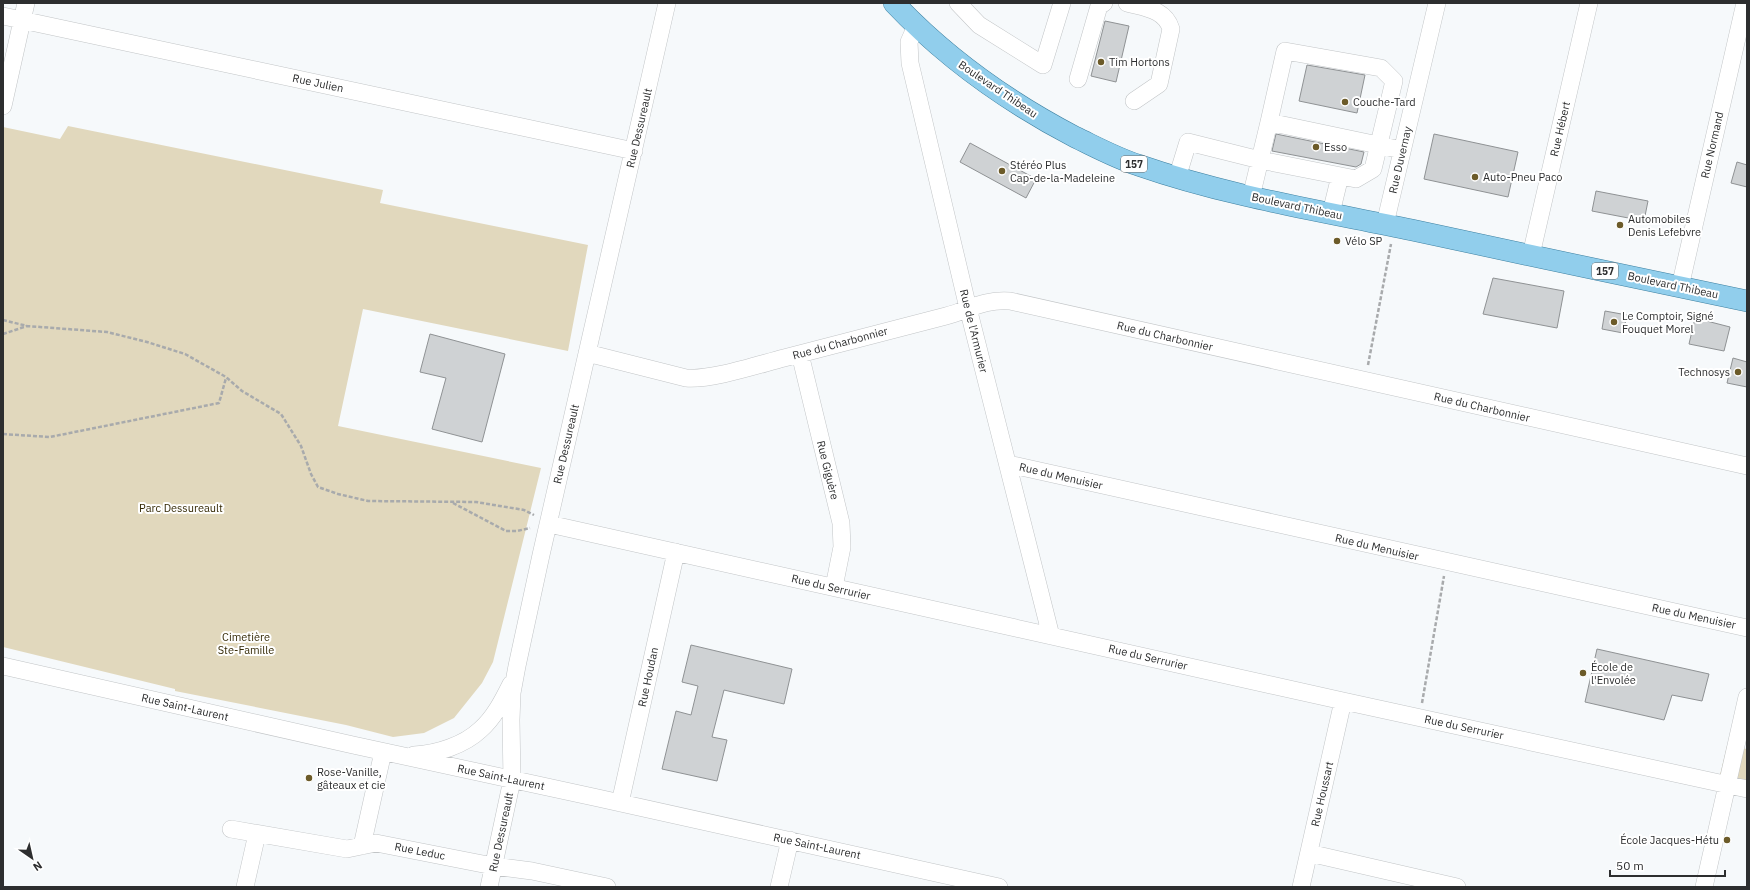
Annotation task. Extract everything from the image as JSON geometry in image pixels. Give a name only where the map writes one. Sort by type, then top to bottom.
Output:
[{"type":"main road","name":"Boulevard Thibeau","points":[[894,3],[916,26],[973,74],[1044,120],[1098,149],[1137,165],[1177,178],[1251,197],[1747,301]]},
{"type":"street","points":[[3,106],[26,3]]},
{"type":"street","name":"Rue Dessureault","points":[[489,887],[512,780],[511,720],[515,676],[539,522],[587,353],[667,3]]},
{"type":"street","points":[[958,3],[979,25],[1043,65],[1062,3]]},
{"type":"street","points":[[1078,78],[1099,6],[1104,3]]},
{"type":"street","points":[[1127,3],[1160,13],[1168,20],[1171,29],[1159,84],[1134,101]]},
{"type":"street","name":"Rue Duvernay","points":[[1385,224],[1437,3]]},
{"type":"street","name":"Rue Hébert","points":[[1531,255],[1589,3]]},
{"type":"street","name":"Rue Normand","points":[[1680,287],[1745,3]]},
{"type":"street","name":"Rue Julien","points":[[3,16],[634,151]]},
{"type":"street","name":"Rue de l'Armurier","points":[[916,26],[909,42],[910,63],[968,308],[1051,636]]},
{"type":"street","points":[[1177,178],[1188,142],[1260,160],[1356,179],[1372,168],[1394,81],[1381,68],[1285,50],[1260,160],[1251,197]]},
{"type":"street","points":[[1268,122],[1402,150]]},
{"type":"street","points":[[1331,213],[1340,176]]},
{"type":"street","name":"Rue du Charbonnier","points":[[587,353],[692,379],[800,354],[949,315],[986,302],[997,300],[1010,301],[1747,466]]},
{"type":"street","name":"Rue Giguère","points":[[800,354],[842,527],[842,547],[834,587]]},
{"type":"street","name":"Rue du Menuisier","points":[[1008,464],[1747,628]]},
{"type":"street","name":"Rue du Serrurier","points":[[539,522],[1343,701],[1747,789]]},
{"type":"street","name":"Rue Houdan","points":[[620,803],[676,552]]},
{"type":"street","name":"Rue Saint-Laurent","points":[[3,666],[401,756],[790,840],[998,887]]},
{"type":"street","points":[[401,756],[440,751],[474,735],[481,730],[491,717],[515,676]]},
{"type":"street","points":[[1704,887],[1747,696]]},
{"type":"street","name":"Rue Houssart","points":[[1301,887],[1343,701]]},
{"type":"street","points":[[362,846],[383,752]]},
{"type":"street","name":"Rue Leduc","points":[[231,829],[347,849],[376,844],[493,866],[532,871],[607,887]]},
{"type":"street","points":[[245,887],[256,834]]},
{"type":"street","points":[[779,887],[790,840]]},
{"type":"street","points":[[1309,853],[1457,887]]},
{"type":"path","points":[[1365,381],[1392,243],[1385,224]]},
{"type":"path","points":[[3,320],[27,326],[107,332],[147,342],[185,354],[226,378],[242,391],[281,414],[301,446],[311,474],[318,487],[338,494],[368,501],[452,503],[476,502],[500,505],[524,510],[539,522],[518,531],[506,531],[452,503]]},
{"type":"path","points":[[3,334],[27,326]]},
{"type":"path","points":[[3,434],[50,437],[219,403],[226,378]]},
{"type":"path","points":[[1420,718],[1446,562]]},
{"type":"green space","name":"Parc Dessureault","points":[[68,126],[383,190],[380,203],[588,245],[568,351],[363,309],[338,426],[541,468],[493,662],[482,683],[454,718],[424,733],[393,737],[346,725],[175,691],[175,689],[3,647],[3,127],[60,139]]},
{"type":"green space","points":[[1727,746],[1747,749],[1747,785],[1719,779]]},
{"type":"building","points":[[1105,21],[1129,26],[1116,82],[1091,76]]},
{"type":"building","points":[[1307,65],[1365,75],[1357,113],[1299,101]]},
{"type":"building","points":[[1276,134],[1364,152],[1361,164],[1356,167],[1272,151]]},
{"type":"building","points":[[1434,134],[1518,152],[1508,197],[1424,179]]},
{"type":"building","points":[[970,143],[1036,179],[1026,198],[960,162]]},
{"type":"building","points":[[1737,162],[1747,165],[1747,187],[1731,183]]},
{"type":"building","points":[[1596,191],[1648,201],[1644,221],[1592,211]]},
{"type":"building","points":[[1493,278],[1564,291],[1557,328],[1483,314]]},
{"type":"building","name":"Le Comptoir, Signé Fouquet Morel","points":[[1605,311],[1627,315],[1623,333],[1602,329]]},
{"type":"building","points":[[1695,318],[1730,327],[1724,351],[1689,344]]},
{"type":"building","points":[[430,334],[505,354],[482,442],[432,429],[446,378],[420,372]]},
{"type":"building","name":"Technosys","points":[[1733,358],[1747,362],[1747,387],[1727,383]]},
{"type":"building","points":[[691,645],[792,669],[784,704],[724,690],[712,737],[727,740],[717,781],[662,769],[676,711],[691,715],[698,686],[682,682]]},
{"type":"building","points":[[1597,649],[1709,674],[1702,701],[1672,695],[1664,720],[1585,702]]},
{"type":"place","name":"Tim Hortons","points":[[1101,62]]},
{"type":"place","name":"Couche-Tard","points":[[1345,102]]},
{"type":"place","name":"Esso","points":[[1316,147]]},
{"type":"place","name":"Stéréo Plus Cap-de-la-Madeleine","points":[[1002,171]]},
{"type":"place","name":"Auto-Pneu Paco","points":[[1475,177]]},
{"type":"place","name":"Automobiles Denis Lefebvre","points":[[1620,225]]},
{"type":"place","name":"Vélo SP","points":[[1337,241]]},
{"type":"place","name":"Le Comptoir, Signé Fouquet Morel","points":[[1614,322]]},
{"type":"place","name":"Technosys","points":[[1738,372]]},
{"type":"place","name":"École de l'Envolée","points":[[1583,673]]},
{"type":"place","name":"Rose-Vanille, gâteaux et cie","points":[[309,778]]},
{"type":"place","name":"École Jacques-Hétu","points":[[1727,840]]},
{"type":"park label","name":"Cimetière Ste-Famille","points":[[246,643]]}]
